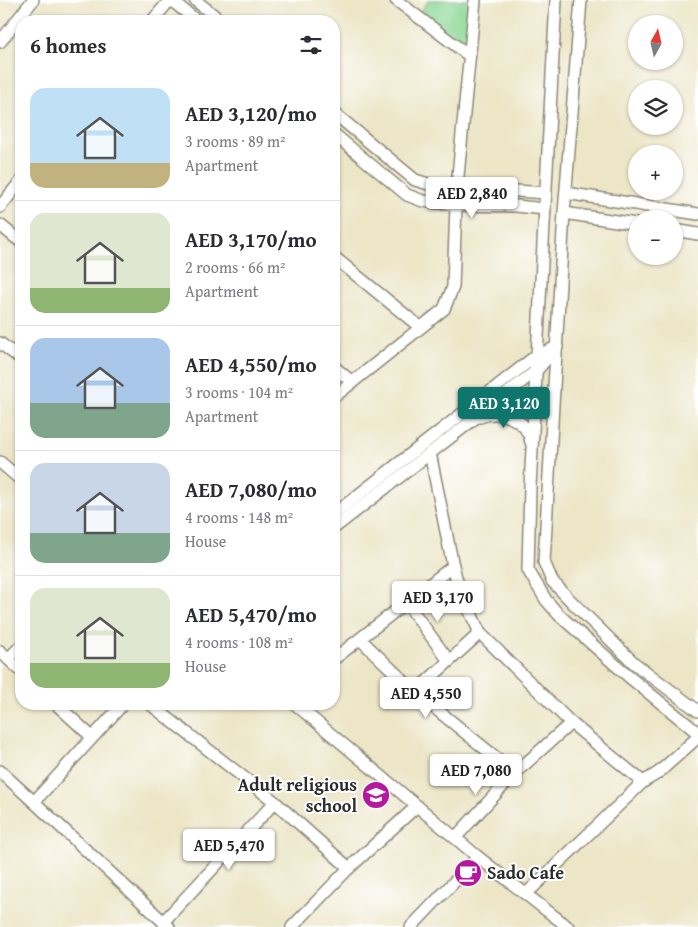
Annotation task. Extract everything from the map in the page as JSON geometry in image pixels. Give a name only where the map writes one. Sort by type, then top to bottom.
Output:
[{"type":"street","points":[[157,15],[170,0],[189,15]]},
{"type":"street","points":[[195,0],[214,15]]},
{"type":"street","points":[[396,0],[468,55]]},
{"type":"street","points":[[457,186],[468,55],[475,0]]},
{"type":"street","points":[[526,894],[643,782],[658,773],[698,735],[559,615],[536,586],[528,570],[532,446],[556,0]]},
{"type":"street","points":[[581,0],[564,213],[544,562],[552,580],[634,663],[698,711]]},
{"type":"street","points":[[20,15],[29,2]]},
{"type":"street","points":[[0,42],[15,21]]},
{"type":"street","points":[[340,119],[415,180],[432,185],[546,193]]},
{"type":"street","points":[[340,139],[407,195],[423,201],[456,205],[516,206],[545,209]]},
{"type":"street","points":[[0,207],[15,188]]},
{"type":"street","points":[[566,193],[698,214]]},
{"type":"street","points":[[340,392],[444,309],[453,287],[456,205]]},
{"type":"street","points":[[564,213],[628,223]]},
{"type":"street","points":[[0,225],[15,237]]},
{"type":"street","points":[[683,232],[698,234]]},
{"type":"street","points":[[340,262],[420,327]]},
{"type":"street","points":[[0,343],[15,354]]},
{"type":"street","points":[[340,509],[537,355],[557,347]]},
{"type":"street","points":[[340,523],[537,370],[557,347]]},
{"type":"street","points":[[340,372],[352,382]]},
{"type":"street","points":[[474,419],[490,413],[505,415],[523,424],[530,435],[532,446]]},
{"type":"street","points":[[430,453],[452,566],[459,588],[480,633],[571,723],[643,782]]},
{"type":"street","points":[[0,462],[15,475]]},
{"type":"street","points":[[340,654],[452,566]]},
{"type":"street","points":[[406,602],[450,660]]},
{"type":"street","points":[[415,692],[480,633]]},
{"type":"street","points":[[360,639],[415,692],[515,773]]},
{"type":"street","points":[[4,655],[15,665]]},
{"type":"street","points":[[63,710],[92,737]]},
{"type":"street","points":[[34,802],[117,710]]},
{"type":"street","points":[[158,710],[275,802],[349,868]]},
{"type":"street","points":[[302,710],[478,857],[568,927]]},
{"type":"street","points":[[456,837],[515,773],[571,723]]},
{"type":"street","points":[[0,771],[166,924],[275,802]]},
{"type":"street","points":[[292,927],[349,868],[417,806]]},
{"type":"street","points":[[416,925],[478,857]]},
{"type":"green space","points":[[429,0],[472,0],[468,55],[418,15]]},
{"type":"place","name":"Adult religious school","points":[[376,795]]},
{"type":"place","name":"Sado Cafe","points":[[468,873]]}]
